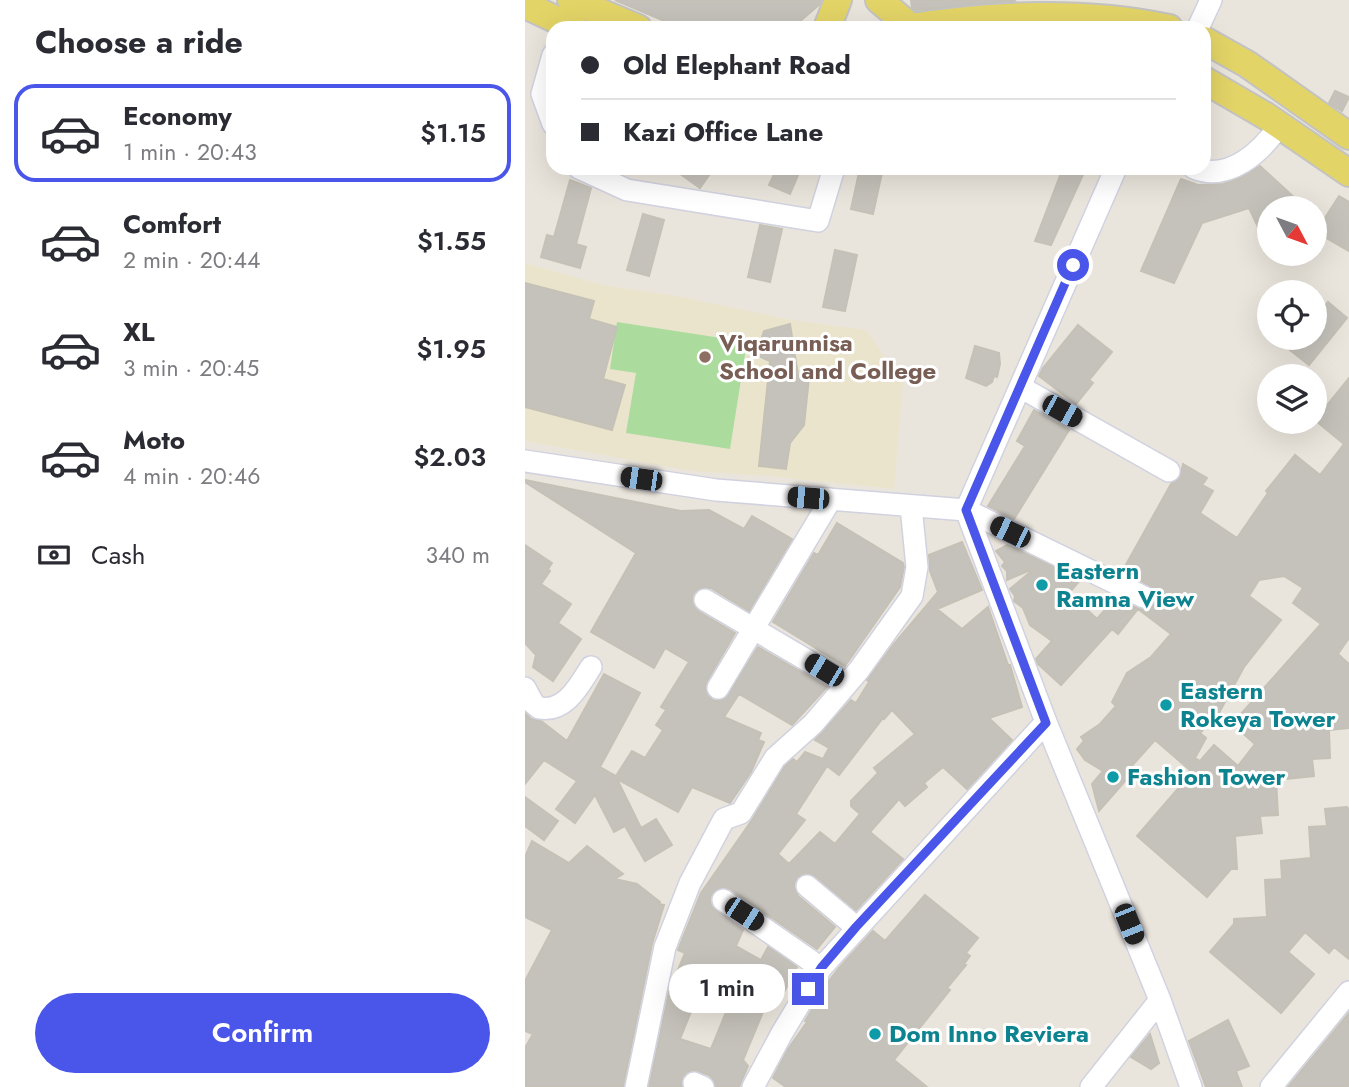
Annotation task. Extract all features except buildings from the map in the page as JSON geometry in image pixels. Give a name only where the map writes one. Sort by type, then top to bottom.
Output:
[{"type":"main road","points":[[830,21],[838,0]]},
{"type":"main road","points":[[879,0],[904,21]]},
{"type":"main road","points":[[525,5],[606,21]]},
{"type":"main road","points":[[981,21],[1040,16],[1124,21]]},
{"type":"main road","points":[[1211,44],[1247,64],[1349,136]]},
{"type":"main road","points":[[1211,83],[1349,173]]},
{"type":"street","points":[[1201,21],[1210,0]]},
{"type":"street","points":[[546,80],[542,94],[546,105]]},
{"type":"street","points":[[1211,170],[1234,168],[1269,141],[1279,126]]},
{"type":"street","points":[[594,175],[627,190],[818,221],[832,175]]},
{"type":"street","points":[[1113,175],[966,510],[1046,723],[1160,1000],[1191,1087]]},
{"type":"street","points":[[1020,387],[1169,471]]},
{"type":"street","points":[[525,461],[716,490],[966,510],[1145,597]]},
{"type":"street","points":[[718,688],[831,499]]},
{"type":"street","points":[[636,1087],[665,947],[690,883],[724,819],[741,813],[775,758],[813,724],[847,684],[912,596],[917,567],[911,506]]},
{"type":"street","points":[[705,600],[847,684]]},
{"type":"street","points":[[525,688],[539,708],[553,708],[576,692],[591,667]]},
{"type":"street","points":[[753,1087],[821,968],[1046,723]]},
{"type":"street","points":[[807,886],[856,927]]},
{"type":"street","points":[[723,900],[821,968]]},
{"type":"street","points":[[1271,1087],[1349,992]]},
{"type":"street","points":[[1091,1087],[1160,1000]]},
{"type":"shaded area","name":"Viqarunnisa School and College","points":[[525,263],[603,285],[682,297],[792,320],[866,330],[903,383],[894,489],[692,471],[525,441]]},
{"type":"green space","points":[[617,322],[747,342],[730,449],[626,433],[636,373],[610,369]]},
{"type":"place","name":"Viqarunnisa School and College","points":[[705,357]]},
{"type":"place","name":"Eastern Ramna View","points":[[1042,585]]},
{"type":"place","name":"Eastern Rokeya Tower","points":[[1166,705]]},
{"type":"place","name":"Fashion Tower","points":[[1113,777]]},
{"type":"place","name":"Dom Inno Reviera","points":[[875,1034]]},
{"type":"route","points":[[808,989],[821,968],[856,927],[1046,723],[966,510],[1073,265]]}]
